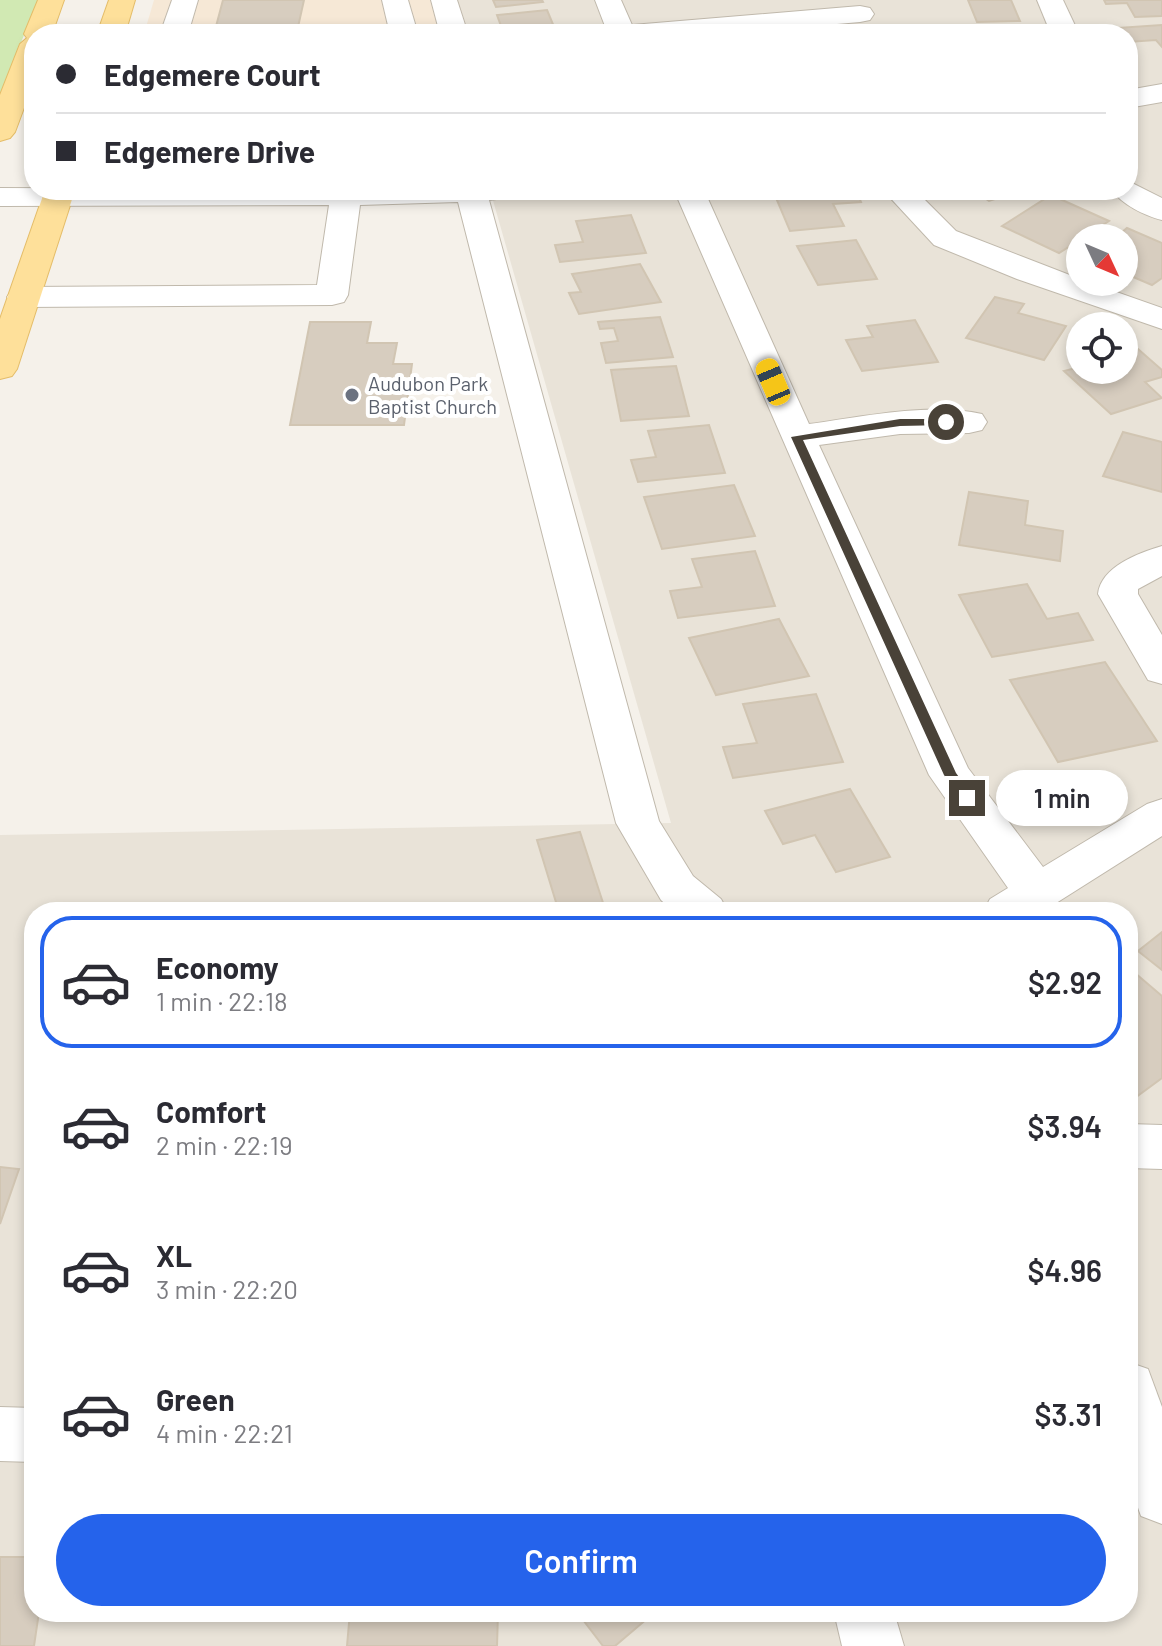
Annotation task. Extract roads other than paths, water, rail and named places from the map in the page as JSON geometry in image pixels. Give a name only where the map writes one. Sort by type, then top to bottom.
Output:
[{"type":"main road","points":[[42,24],[51,0]]},
{"type":"main road","points":[[114,24],[122,0]]},
{"type":"main road","points":[[0,132],[24,70]]},
{"type":"main road","points":[[0,369],[57,200]]},
{"type":"street","points":[[177,24],[185,0]]},
{"type":"street","points":[[395,0],[401,24]]},
{"type":"street","points":[[444,0],[451,24]]},
{"type":"street","points":[[608,0],[620,24]]},
{"type":"street","points":[[1050,0],[1061,24]]},
{"type":"street","points":[[814,24],[860,14]]},
{"type":"street","points":[[0,197],[24,196]]},
{"type":"street","points":[[1138,197],[1162,211]]},
{"type":"street","points":[[24,297],[332,295],[345,200]]},
{"type":"street","points":[[465,200],[638,823],[677,888],[693,902]]},
{"type":"street","points":[[693,200],[950,775],[1021,902],[1162,815]]},
{"type":"street","points":[[908,200],[945,238],[1028,272],[1162,319]]},
{"type":"street","points":[[797,437],[900,423],[969,422]]},
{"type":"street","points":[[1162,559],[1119,583],[1118,594],[1162,670]]},
{"type":"street","points":[[1138,1146],[1162,1147]]},
{"type":"street","points":[[1138,1420],[1162,1496]]},
{"type":"street","points":[[0,1434],[24,1435]]},
{"type":"street","points":[[867,1622],[873,1646]]},
{"type":"place","name":"Audubon Park Baptist Church","points":[[352,395]]}]
